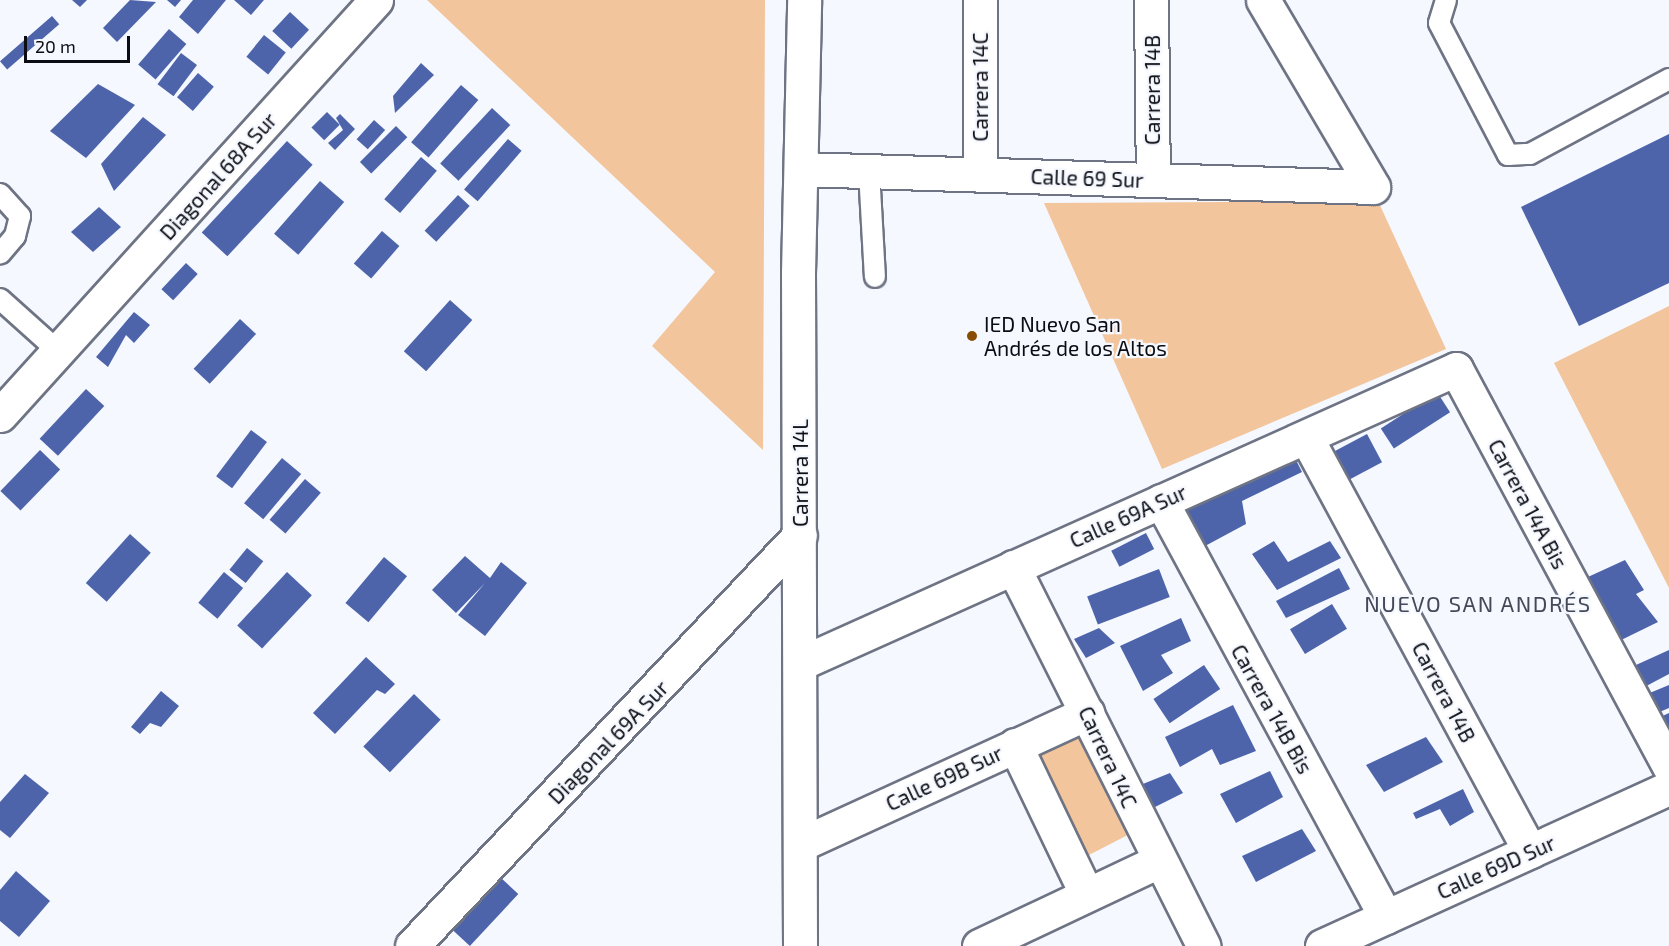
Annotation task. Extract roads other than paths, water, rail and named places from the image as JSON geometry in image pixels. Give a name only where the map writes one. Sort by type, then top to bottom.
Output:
[{"type":"street","name":"Diagonal 68A Sur","points":[[0,415],[376,0]]},
{"type":"street","name":"Carrera 14L","points":[[800,946],[801,169],[804,0]]},
{"type":"street","name":"Carrera 14C","points":[[980,0],[980,175]]},
{"type":"street","name":"Carrera 14B","points":[[1151,0],[1153,180]]},
{"type":"street","name":"Calle 69 Sur","points":[[801,169],[1373,187],[1263,0]]},
{"type":"street","name":"Calle 69A Sur","points":[[801,663],[1456,369]]},
{"type":"street","name":"Carrera 14A Bis","points":[[1456,369],[1669,766]]},
{"type":"street","name":"Carrera 14B","points":[[1306,437],[1530,851]]},
{"type":"street","name":"Carrera 14B Bis","points":[[1161,501],[1386,917]]},
{"type":"street","name":"Diagonal 69A Sur","points":[[412,946],[800,535]]},
{"type":"street","name":"Carrera 14C","points":[[1013,567],[1087,713],[1157,862],[1204,946]]},
{"type":"street","name":"Calle 69B Sur","points":[[801,844],[1087,713]]},
{"type":"street","points":[[1015,745],[1087,895]]},
{"type":"street","name":"Calle 69D Sur","points":[[1322,946],[1669,788]]},
{"type":"street","points":[[979,946],[1157,862]]},
{"type":"lane","points":[[1446,0],[1438,23],[1509,155],[1530,154],[1669,79]]},
{"type":"lane","points":[[869,171],[875,277]]},
{"type":"lane","points":[[0,194],[20,216],[15,236],[0,254]]},
{"type":"lane","points":[[0,299],[59,352]]},
{"type":"place","name":"IED Nuevo San Andrés de los Altos","points":[[972,336]]},
{"type":"district","name":"NUEVO SAN ANDRÉS","points":[[1478,604]]}]
